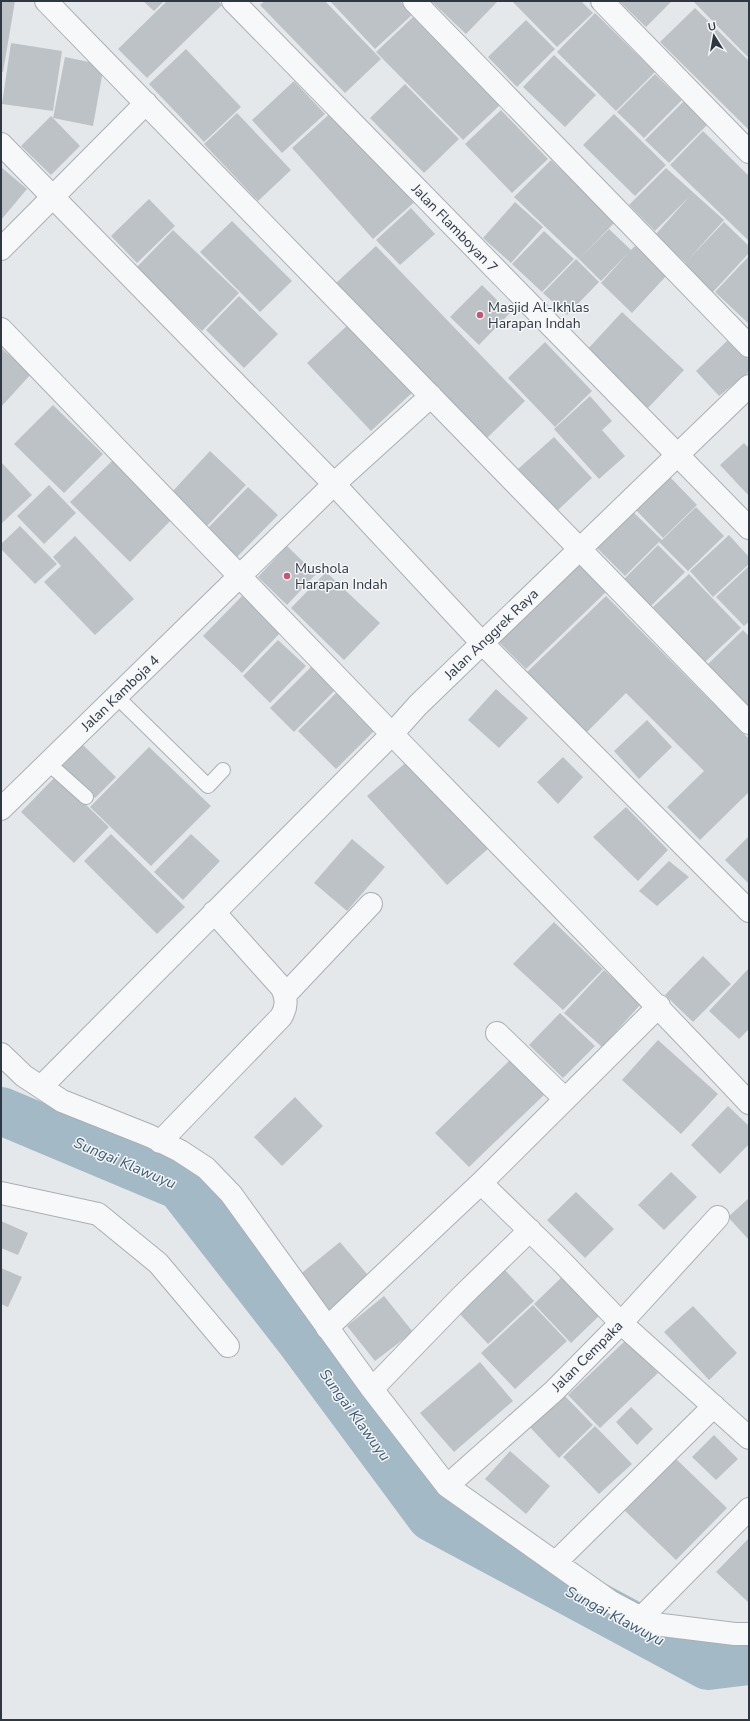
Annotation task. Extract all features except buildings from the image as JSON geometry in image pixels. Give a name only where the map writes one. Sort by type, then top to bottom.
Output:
[{"type":"street","points":[[46,1],[431,396],[578,550],[749,722]]},
{"type":"street","name":"Jalan Flamboyan 7","points":[[233,1],[749,528]]},
{"type":"street","points":[[414,1],[749,346]]},
{"type":"street","points":[[602,1],[749,152]]},
{"type":"street","points":[[1,249],[146,103]]},
{"type":"street","points":[[1,144],[334,484],[482,643],[749,911]]},
{"type":"street","points":[[1,329],[240,578],[659,1006],[749,1103]]},
{"type":"street","name":"Jalan Anggrek Raya","points":[[41,1087],[392,734],[418,705],[749,386]]},
{"type":"street","name":"Jalan Kamboja 4","points":[[1,809],[240,578],[334,484],[431,396]]},
{"type":"street","points":[[285,995],[371,904]]},
{"type":"street","points":[[160,1142],[281,1017],[286,1005],[285,995],[282,988],[214,912]]},
{"type":"street","points":[[327,1328],[481,1183],[659,1006]]},
{"type":"street","points":[[497,1033],[565,1099]]},
{"type":"street","points":[[1,1054],[24,1076],[62,1101],[180,1151],[206,1168],[231,1194],[372,1389],[447,1486],[611,1602],[641,1618],[654,1624],[735,1634],[749,1634]]},
{"type":"street","points":[[481,1183],[530,1230],[621,1323],[749,1438]]},
{"type":"street","points":[[1,1193],[98,1214],[158,1263],[228,1346]]},
{"type":"street","name":"Jalan Cempaka","points":[[447,1486],[554,1391],[621,1323],[718,1217]]},
{"type":"street","points":[[372,1389],[462,1296],[530,1230]]},
{"type":"street","points":[[556,1562],[714,1406]]},
{"type":"street","points":[[641,1618],[749,1509]]},
{"type":"lane","points":[[117,697],[208,786],[223,770]]},
{"type":"lane","points":[[48,763],[86,797]]},
{"type":"waterway","name":"Sungai Klawuyu","points":[[1,1111],[180,1186],[300,1340],[431,1517],[708,1666],[749,1661]]},
{"type":"place","name":"Masjid Al-Ikhlas Harapan Indah","points":[[480,315]]},
{"type":"place","name":"Mushola Harapan Indah","points":[[287,576]]}]
